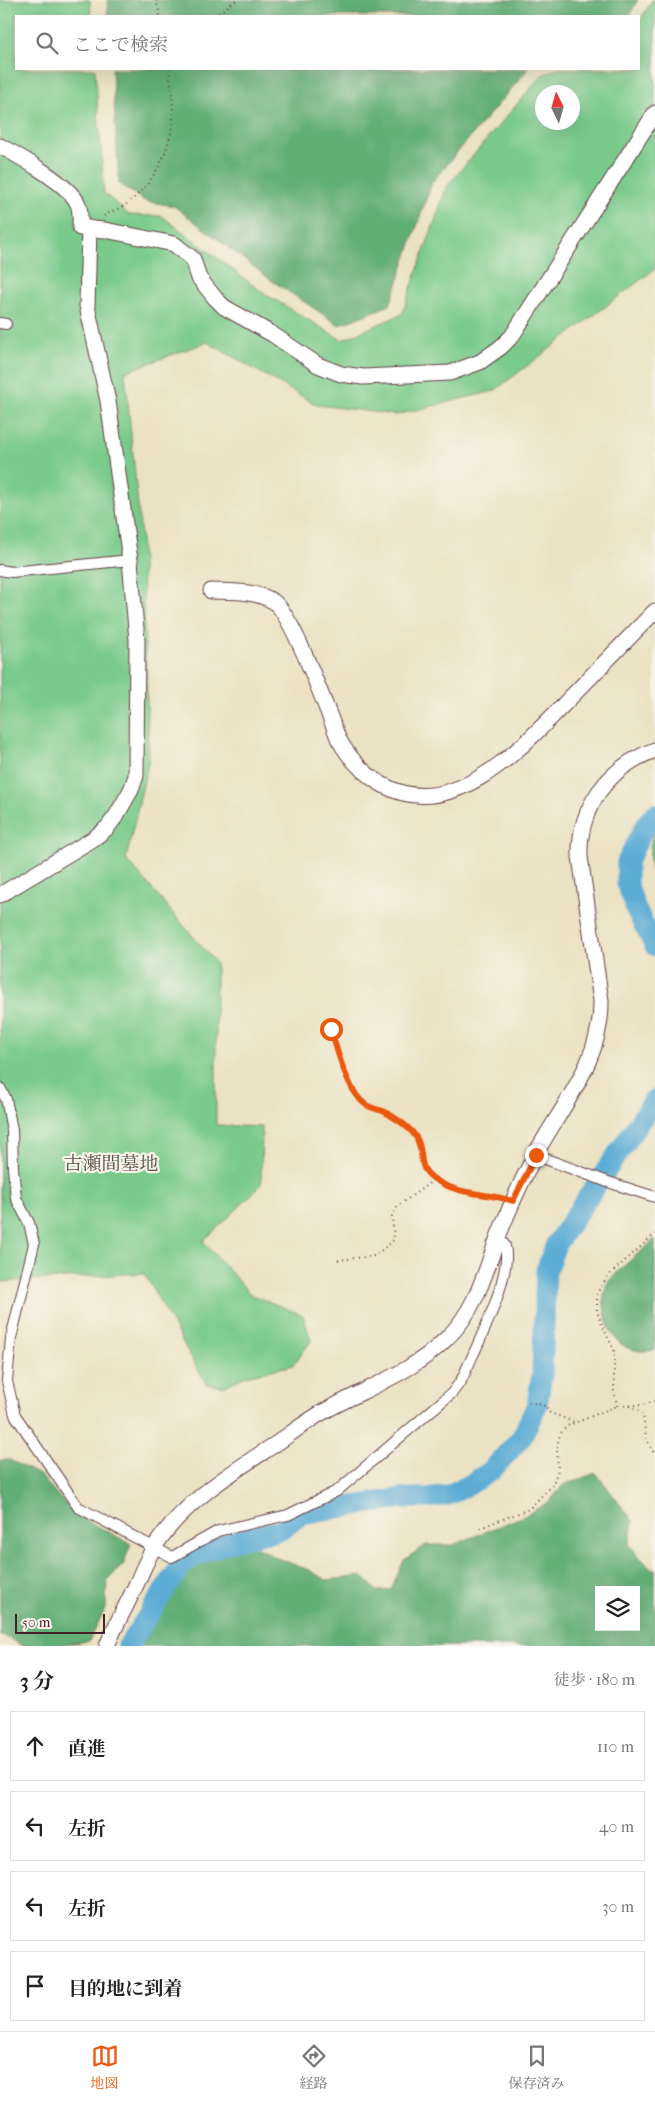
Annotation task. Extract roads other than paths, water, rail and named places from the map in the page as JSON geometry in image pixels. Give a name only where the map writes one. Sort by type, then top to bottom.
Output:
[{"type":"street","points":[[0,146],[14,153],[68,190],[78,205],[80,228],[105,230],[174,244],[193,259],[199,278],[224,307],[330,371],[363,377],[450,373],[480,362],[496,352],[512,336],[655,113]]},
{"type":"street","points":[[0,895],[93,839],[107,828],[131,790],[136,776],[137,640],[130,560],[108,401],[87,306],[89,228]]},
{"type":"street","points":[[0,570],[11,572],[130,560]]},
{"type":"street","points":[[211,591],[257,595],[275,603],[290,622],[339,740],[348,755],[374,780],[405,795],[420,796],[437,794],[467,785],[500,764],[532,737],[655,611]]},
{"type":"street","points":[[107,1646],[154,1546],[185,1509],[241,1467],[322,1412],[414,1363],[447,1339],[467,1314],[477,1297],[513,1201],[536,1155],[583,1075],[596,1042],[600,1025],[599,985],[582,882],[580,857],[580,844],[587,815],[599,790],[613,774],[655,750]]},
{"type":"street","points":[[0,1088],[6,1098],[12,1130],[16,1198],[29,1223],[34,1244],[11,1338],[7,1381],[15,1415],[78,1507],[154,1546],[172,1558],[218,1531],[288,1515],[336,1491],[452,1394],[461,1382],[499,1294],[506,1264],[505,1245],[498,1237]]},
{"type":"street","points":[[536,1155],[655,1197]]},
{"type":"waterway","points":[[655,814],[646,824],[627,862],[627,883],[636,910],[655,946]]},
{"type":"waterway","points":[[128,1646],[182,1564],[206,1551],[236,1540],[281,1530],[302,1514],[403,1498],[427,1498],[448,1495],[469,1485],[491,1471],[522,1437],[537,1405],[542,1374],[546,1271],[556,1244],[655,1099]]},
{"type":"park label","name":"古瀬間墓地","points":[[111,1163]]}]
